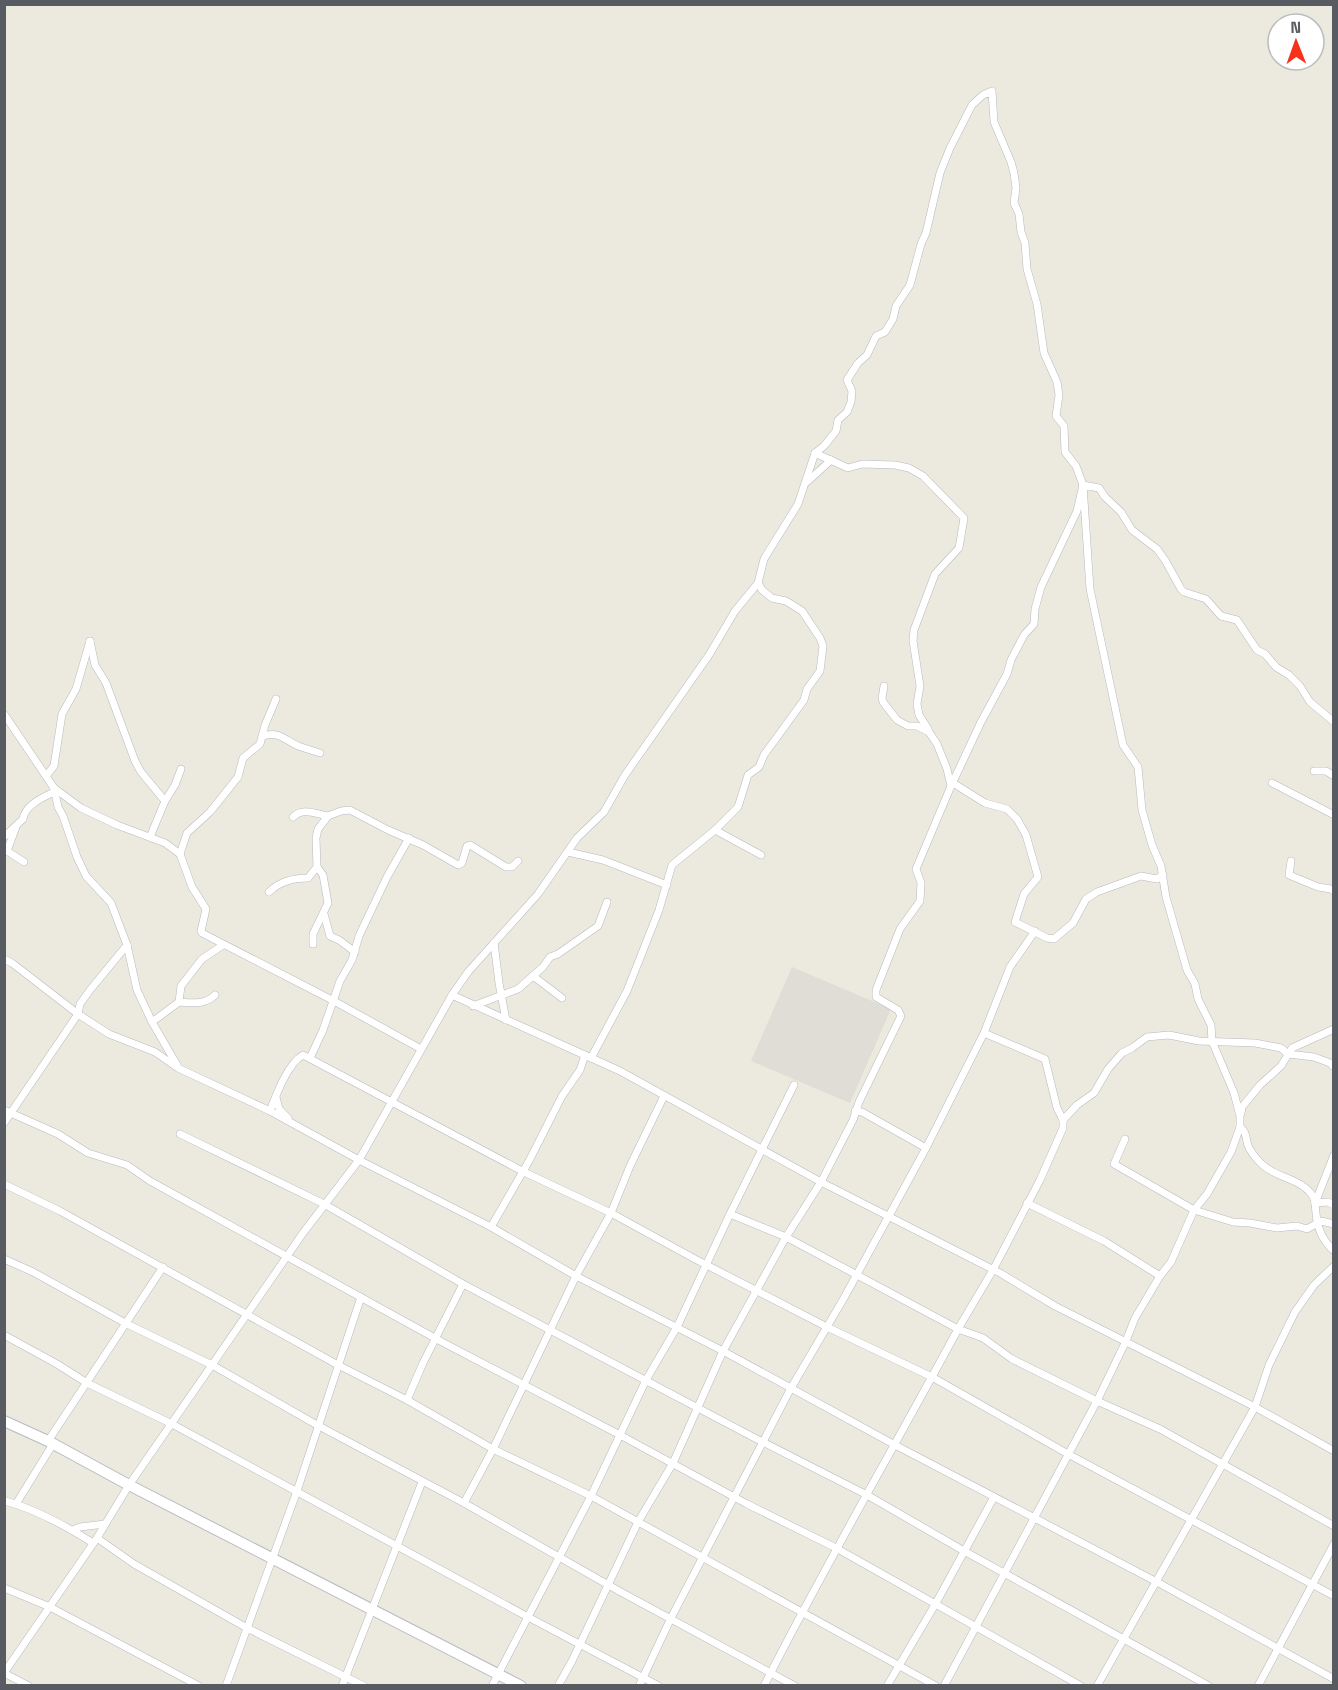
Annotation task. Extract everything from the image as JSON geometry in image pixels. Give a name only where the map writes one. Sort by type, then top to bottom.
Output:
[{"type":"street","points":[[807,482],[815,453],[836,431],[838,420],[847,412],[851,402],[852,391],[847,381],[850,374],[867,354],[877,335],[885,332],[893,319],[896,306],[910,285],[926,233],[940,173],[950,148],[972,105],[983,95],[992,91],[994,122],[1014,173],[1016,188],[1014,203],[1019,214],[1020,232],[1025,243],[1044,353],[1057,382],[1059,395],[1056,416],[1064,426],[1065,452],[1076,466],[1083,485],[1088,533],[1088,570],[1123,745],[1138,768],[1142,810],[1163,875],[1166,897],[1187,970],[1211,1025],[1212,1041],[1228,1076],[1240,1116]]},
{"type":"street","points":[[824,446],[831,460]]},
{"type":"street","points":[[815,453],[848,468],[862,464],[895,465],[909,468],[923,476],[964,518],[959,548],[935,574],[914,630],[920,686],[917,704],[919,715],[937,744],[952,784],[985,803],[1006,809],[1017,819],[1026,835],[1038,877],[1024,894],[1015,922],[1054,939],[1073,922],[1086,898],[1141,876],[1154,879],[1163,875]]},
{"type":"street","points":[[29,1686],[4,1673],[95,1540],[129,1485],[286,1257],[359,1160],[452,995],[468,972],[537,894],[588,826],[604,812],[625,775],[709,655],[735,611],[758,583],[764,559],[798,504],[807,482],[831,460]]},
{"type":"street","points":[[1083,485],[1099,488],[1121,512],[1132,530],[1157,549],[1184,592],[1206,599],[1221,616],[1234,618],[1257,650],[1289,675],[1300,686],[1310,702],[1334,722]]},
{"type":"street","points":[[558,1686],[581,1643],[638,1522],[673,1463],[723,1351],[786,1237],[821,1182],[901,1016],[898,1010],[876,997],[876,990],[900,929],[920,901],[921,883],[916,870],[981,722],[1007,674],[1023,635],[1034,624],[1035,609],[1041,587],[1077,511],[1083,485]]},
{"type":"street","points":[[491,1227],[562,1096],[627,991],[673,863],[716,830],[738,807],[746,779],[751,771],[759,767],[764,755],[804,700],[807,688],[819,671],[823,646],[802,611],[786,601],[772,598],[762,590],[758,583]]},
{"type":"street","points":[[46,776],[54,766],[62,714],[76,689],[90,641],[94,665],[106,683],[135,761],[165,801]]},
{"type":"street","points":[[884,686],[883,702],[897,720],[929,732]]},
{"type":"street","points":[[180,854],[187,833],[210,812],[238,777],[243,758],[260,744],[276,699]]},
{"type":"street","points":[[4,714],[54,790],[58,807],[86,876],[111,903],[127,945],[137,990],[178,1068]]},
{"type":"street","points":[[263,736],[274,733],[298,746],[320,753]]},
{"type":"street","points":[[150,837],[181,769]]},
{"type":"street","points":[[1314,771],[1326,771],[1334,776]]},
{"type":"street","points":[[1272,783],[1334,815]]},
{"type":"street","points":[[4,837],[23,819],[29,807],[54,790]]},
{"type":"street","points":[[54,790],[81,808],[117,825],[165,843],[180,854],[192,887],[206,909],[201,932],[421,1049]]},
{"type":"street","points":[[313,944],[313,934],[324,914],[328,897],[323,875],[317,867],[316,838],[318,829],[328,816],[350,810],[388,830],[410,838],[458,865],[462,863],[467,846],[470,845],[506,867],[512,867],[518,861]]},
{"type":"street","points":[[293,817],[297,812],[304,811],[328,816]]},
{"type":"street","points":[[16,827],[7,851],[24,862]]},
{"type":"street","points":[[716,830],[761,855]]},
{"type":"street","points":[[310,1058],[321,1036],[340,981],[352,960],[359,936],[410,838]]},
{"type":"street","points":[[568,852],[603,860],[667,885]]},
{"type":"street","points":[[1291,861],[1289,875],[1334,891]]},
{"type":"street","points":[[269,892],[284,882],[311,876],[317,867]]},
{"type":"street","points":[[473,1006],[518,989],[550,957],[558,954],[598,926],[607,902]]},
{"type":"street","points":[[324,914],[330,936],[355,952]]},
{"type":"street","points":[[639,1686],[671,1618],[791,1388],[926,1148],[984,1033],[1010,967],[1035,931]]},
{"type":"street","points":[[494,943],[506,1020]]},
{"type":"street","points":[[4,1123],[8,1112],[78,1014],[80,1004],[127,945]]},
{"type":"street","points":[[179,1002],[181,986],[202,959],[223,945]]},
{"type":"street","points":[[4,959],[109,1034],[154,1052],[178,1068],[270,1112],[491,1227],[576,1276],[723,1351],[1334,1679]]},
{"type":"street","points":[[533,976],[562,998]]},
{"type":"street","points":[[152,1022],[179,1002],[209,1001],[215,995]]},
{"type":"street","points":[[452,995],[620,1071],[821,1182],[1009,1277],[1055,1306],[1255,1407],[1334,1451]]},
{"type":"street","points":[[944,1686],[1097,1401],[1135,1318],[1171,1262],[1194,1210],[1214,1184],[1231,1152],[1240,1127],[1242,1107],[1260,1085],[1281,1066],[1290,1051],[1334,1029]]},
{"type":"street","points":[[984,1033],[1045,1059],[1057,1108],[1064,1120]]},
{"type":"street","points":[[764,1686],[836,1548],[993,1270],[1040,1180],[1062,1132],[1064,1120],[1077,1105],[1094,1093],[1108,1069],[1122,1053],[1147,1037],[1169,1035],[1193,1041],[1255,1043],[1281,1048],[1314,1057],[1334,1067]]},
{"type":"street","points":[[270,1112],[276,1095],[297,1058],[303,1055],[310,1058],[522,1172],[611,1213],[707,1266],[932,1377],[1068,1454],[1334,1596]]},
{"type":"street","points":[[492,1686],[591,1496],[646,1380],[677,1327],[794,1085]]},
{"type":"street","points":[[276,1095],[279,1108],[293,1124]]},
{"type":"street","points":[[464,1503],[493,1449],[576,1276],[611,1213],[630,1166],[664,1096]]},
{"type":"street","points":[[8,1112],[58,1134],[88,1153],[127,1165],[286,1257],[735,1497],[836,1548],[1082,1686]]},
{"type":"street","points":[[855,1112],[862,1112],[926,1148]]},
{"type":"street","points":[[1240,1127],[1246,1135],[1248,1147],[1263,1166],[1311,1192],[1315,1203],[1317,1224],[1328,1246],[1334,1251]]},
{"type":"street","points":[[180,1134],[324,1204],[463,1284],[698,1409],[867,1495],[1004,1574],[1209,1686]]},
{"type":"street","points":[[1125,1139],[1114,1164],[1194,1210],[1233,1222],[1277,1228],[1297,1226],[1309,1229],[1324,1221],[1334,1224]]},
{"type":"street","points":[[1315,1203],[1334,1155]]},
{"type":"street","points":[[4,1184],[60,1211],[493,1449],[591,1496],[936,1686]]},
{"type":"street","points":[[1315,1203],[1328,1202],[1334,1205]]},
{"type":"street","points":[[1027,1203],[1104,1241],[1160,1276]]},
{"type":"street","points":[[730,1214],[786,1237],[958,1329],[983,1338],[1012,1359],[1160,1430],[1334,1526]]},
{"type":"street","points":[[4,1258],[127,1324],[212,1365],[317,1425],[464,1503],[795,1686]]},
{"type":"street","points":[[1097,1686],[1255,1407],[1269,1365],[1295,1312],[1314,1285],[1334,1266]]},
{"type":"street","points":[[16,1504],[87,1383],[163,1267]]},
{"type":"street","points":[[407,1400],[463,1284]]},
{"type":"street","points":[[226,1686],[297,1491],[361,1297]]},
{"type":"street","points":[[4,1335],[87,1383],[172,1424],[659,1686]]},
{"type":"street","points":[[4,1421],[51,1443],[372,1611],[521,1686]]},
{"type":"street","points":[[342,1686],[422,1482]]},
{"type":"street","points":[[887,1686],[994,1497]]},
{"type":"street","points":[[4,1506],[5,1501],[16,1504],[95,1540],[248,1628],[364,1686]]},
{"type":"street","points":[[73,1530],[105,1524]]},
{"type":"street","points":[[1258,1686],[1334,1545]]},
{"type":"street","points":[[4,1588],[50,1607],[199,1686]]},
{"type":"shaded area","points":[[792,967],[891,1009],[850,1103],[751,1061]]}]
